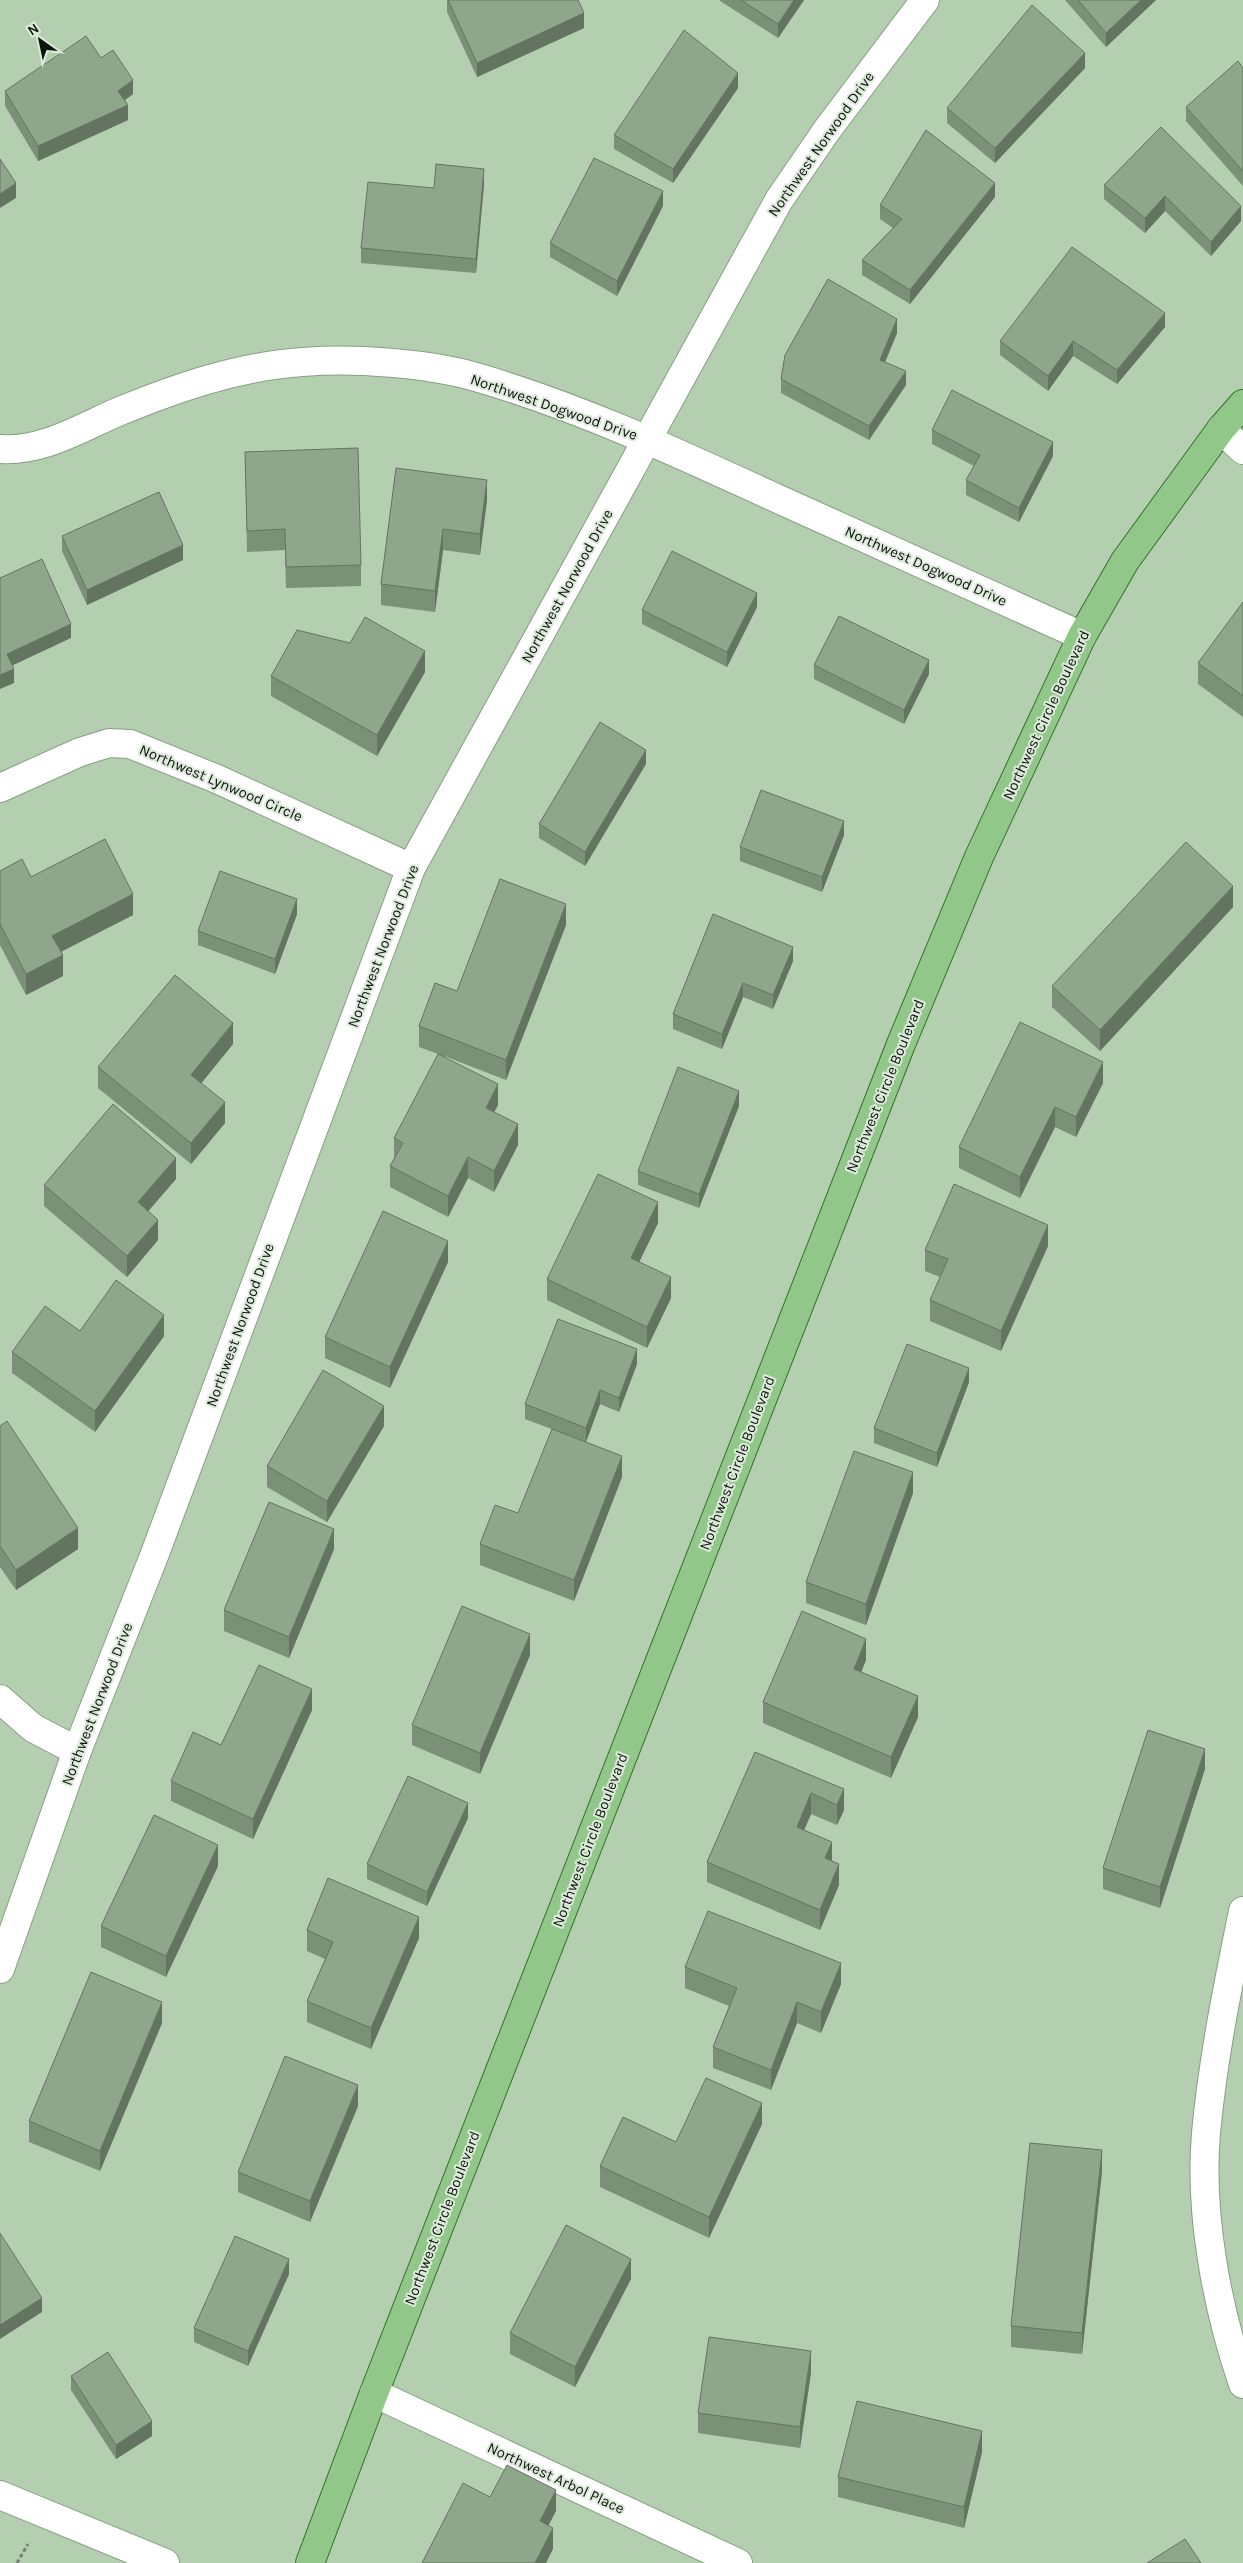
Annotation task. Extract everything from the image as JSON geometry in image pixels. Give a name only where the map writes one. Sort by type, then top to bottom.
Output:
[{"type":"main road","name":"Northwest Circle Boulevard","points":[[310,2563],[374,2394],[901,1044],[979,858],[1082,636],[1125,561],[1221,429],[1243,404]]},
{"type":"street","name":"Northwest Norwood Drive","points":[[0,1970],[77,1752],[154,1556],[411,868],[779,200],[827,130],[925,0]]},
{"type":"street","name":"Northwest Dogwood Drive","points":[[0,449],[10,450],[59,439],[117,412],[178,388],[248,369],[304,362],[390,362],[474,376],[566,408],[648,440],[1082,636]]},
{"type":"street","points":[[1221,429],[1243,450]]},
{"type":"street","name":"Northwest Lynwood Circle","points":[[0,788],[80,752],[109,743],[130,744],[217,779],[411,868]]},
{"type":"street","points":[[0,1699],[32,1728],[77,1752]]},
{"type":"street","points":[[1243,1911],[1217,2041],[1206,2144],[1206,2203],[1213,2267],[1235,2362],[1243,2384]]},
{"type":"street","name":"Northwest Arbol Place","points":[[374,2394],[738,2563]]},
{"type":"street","points":[[0,2495],[165,2563]]},
{"type":"building","points":[[448,0],[578,0],[584,13],[477,63]]},
{"type":"building","points":[[741,0],[794,0],[778,24]]},
{"type":"building","points":[[1078,0],[1141,0],[1106,33]]},
{"type":"building","points":[[1032,5],[1085,53],[995,148],[947,108]]},
{"type":"building","points":[[684,30],[738,73],[673,169],[614,135]]},
{"type":"building","points":[[86,36],[101,58],[113,50],[133,80],[118,91],[128,105],[38,146],[5,91]]},
{"type":"building","points":[[1238,61],[1243,68],[1243,171],[1186,107]]},
{"type":"building","points":[[1161,127],[1241,206],[1211,242],[1165,196],[1145,218],[1104,185]]},
{"type":"building","points":[[926,130],[995,183],[910,290],[862,260],[902,219],[880,205]]},
{"type":"building","points":[[594,158],[663,191],[617,281],[550,243]]},
{"type":"building","points":[[0,159],[16,183],[0,194]]},
{"type":"building","points":[[436,164],[484,169],[476,259],[361,248],[368,182],[434,188]]},
{"type":"building","points":[[1072,247],[1165,313],[1117,370],[1073,341],[1048,376],[1000,341]]},
{"type":"building","points":[[828,279],[897,319],[880,360],[906,371],[869,426],[781,379],[785,355]]},
{"type":"building","points":[[952,390],[1053,442],[1019,508],[966,480],[980,455],[932,430]]},
{"type":"building","points":[[358,448],[361,565],[286,567],[285,529],[247,531],[245,452]]},
{"type":"building","points":[[396,468],[487,480],[480,534],[443,529],[435,591],[381,584]]},
{"type":"building","points":[[159,492],[183,545],[87,590],[62,536]]},
{"type":"building","points":[[672,551],[757,593],[727,652],[642,610]]},
{"type":"building","points":[[42,559],[71,624],[7,654],[14,669],[0,675],[0,578]]},
{"type":"building","points":[[1243,602],[1243,696],[1198,663]]},
{"type":"building","points":[[839,616],[929,660],[904,710],[814,665]]},
{"type":"building","points":[[365,617],[425,651],[377,735],[271,676],[297,630],[350,643]]},
{"type":"building","points":[[600,722],[646,750],[585,852],[539,824]]},
{"type":"building","points":[[761,790],[844,821],[822,877],[740,847]]},
{"type":"building","points":[[105,839],[133,894],[52,936],[63,955],[26,974],[0,924],[0,871],[22,859],[31,877]]},
{"type":"building","points":[[1186,842],[1233,886],[1100,1030],[1052,986]]},
{"type":"building","points":[[220,871],[297,899],[275,959],[198,931]]},
{"type":"building","points":[[500,879],[566,904],[506,1060],[419,1026],[435,983],[457,991]]},
{"type":"building","points":[[713,914],[793,947],[773,995],[743,983],[722,1034],[673,1014]]},
{"type":"building","points":[[175,975],[233,1023],[191,1075],[225,1102],[191,1143],[98,1067]]},
{"type":"building","points":[[1020,1022],[1103,1062],[1076,1117],[1055,1107],[1020,1177],[959,1147]]},
{"type":"building","points":[[438,1054],[498,1084],[486,1108],[518,1124],[494,1171],[468,1157],[448,1196],[390,1166],[403,1143],[394,1138]]},
{"type":"building","points":[[678,1067],[739,1091],[699,1194],[638,1171]]},
{"type":"building","points":[[113,1104],[176,1158],[138,1202],[158,1220],[127,1256],[44,1185]]},
{"type":"building","points":[[598,1174],[658,1202],[631,1258],[671,1277],[647,1327],[547,1279]]},
{"type":"building","points":[[954,1184],[1048,1225],[1001,1331],[930,1300],[948,1259],[925,1250]]},
{"type":"building","points":[[383,1211],[448,1241],[390,1367],[325,1337]]},
{"type":"building","points":[[116,1280],[164,1315],[95,1411],[12,1352],[45,1306],[80,1331]]},
{"type":"building","points":[[558,1319],[637,1349],[619,1398],[600,1390],[586,1428],[525,1404]]},
{"type":"building","points":[[907,1344],[969,1368],[937,1453],[874,1428]]},
{"type":"building","points":[[323,1370],[384,1406],[327,1501],[267,1466]]},
{"type":"building","points":[[7,1421],[78,1528],[16,1570],[0,1546],[0,1426]]},
{"type":"building","points":[[552,1429],[622,1456],[574,1580],[480,1544],[495,1505],[518,1513]]},
{"type":"building","points":[[854,1451],[913,1472],[866,1604],[806,1582]]},
{"type":"building","points":[[269,1502],[334,1529],[289,1637],[224,1610]]},
{"type":"building","points":[[462,1606],[530,1634],[480,1753],[412,1725]]},
{"type":"building","points":[[802,1611],[866,1639],[854,1669],[918,1696],[891,1757],[763,1702]]},
{"type":"building","points":[[259,1665],[312,1689],[253,1819],[171,1781],[193,1732],[221,1745]]},
{"type":"building","points":[[1148,1730],[1205,1749],[1160,1887],[1103,1868]]},
{"type":"building","points":[[755,1752],[844,1789],[837,1805],[811,1793],[797,1827],[832,1842],[825,1858],[839,1864],[820,1910],[707,1862]]},
{"type":"building","points":[[408,1776],[468,1803],[427,1892],[367,1864]]},
{"type":"building","points":[[154,1815],[218,1845],[166,1956],[101,1926]]},
{"type":"building","points":[[328,1878],[419,1917],[371,2028],[307,2001],[333,1942],[307,1930]]},
{"type":"building","points":[[708,1911],[841,1963],[821,2012],[797,2002],[771,2070],[713,2047],[737,1988],[685,1967]]},
{"type":"building","points":[[91,1972],[162,2002],[100,2151],[29,2121]]},
{"type":"building","points":[[285,2056],[358,2085],[310,2201],[238,2172]]},
{"type":"building","points":[[706,2078],[762,2103],[709,2217],[600,2166],[623,2117],[676,2142]]},
{"type":"building","points":[[1030,2143],[1102,2150],[1082,2333],[1011,2326]]},
{"type":"building","points":[[566,2225],[631,2259],[575,2367],[510,2333]]},
{"type":"building","points":[[0,2233],[42,2298],[0,2325]]},
{"type":"building","points":[[235,2236],[289,2259],[248,2351],[194,2328]]},
{"type":"building","points":[[709,2337],[811,2351],[800,2427],[698,2413]]},
{"type":"building","points":[[108,2352],[152,2421],[116,2445],[71,2376]]},
{"type":"building","points":[[857,2401],[982,2431],[964,2507],[838,2477]]},
{"type":"building","points":[[507,2465],[556,2490],[540,2521],[553,2528],[535,2563],[422,2563],[463,2483],[490,2497]]},
{"type":"building","points":[[1185,2539],[1201,2563],[1147,2563]]}]
